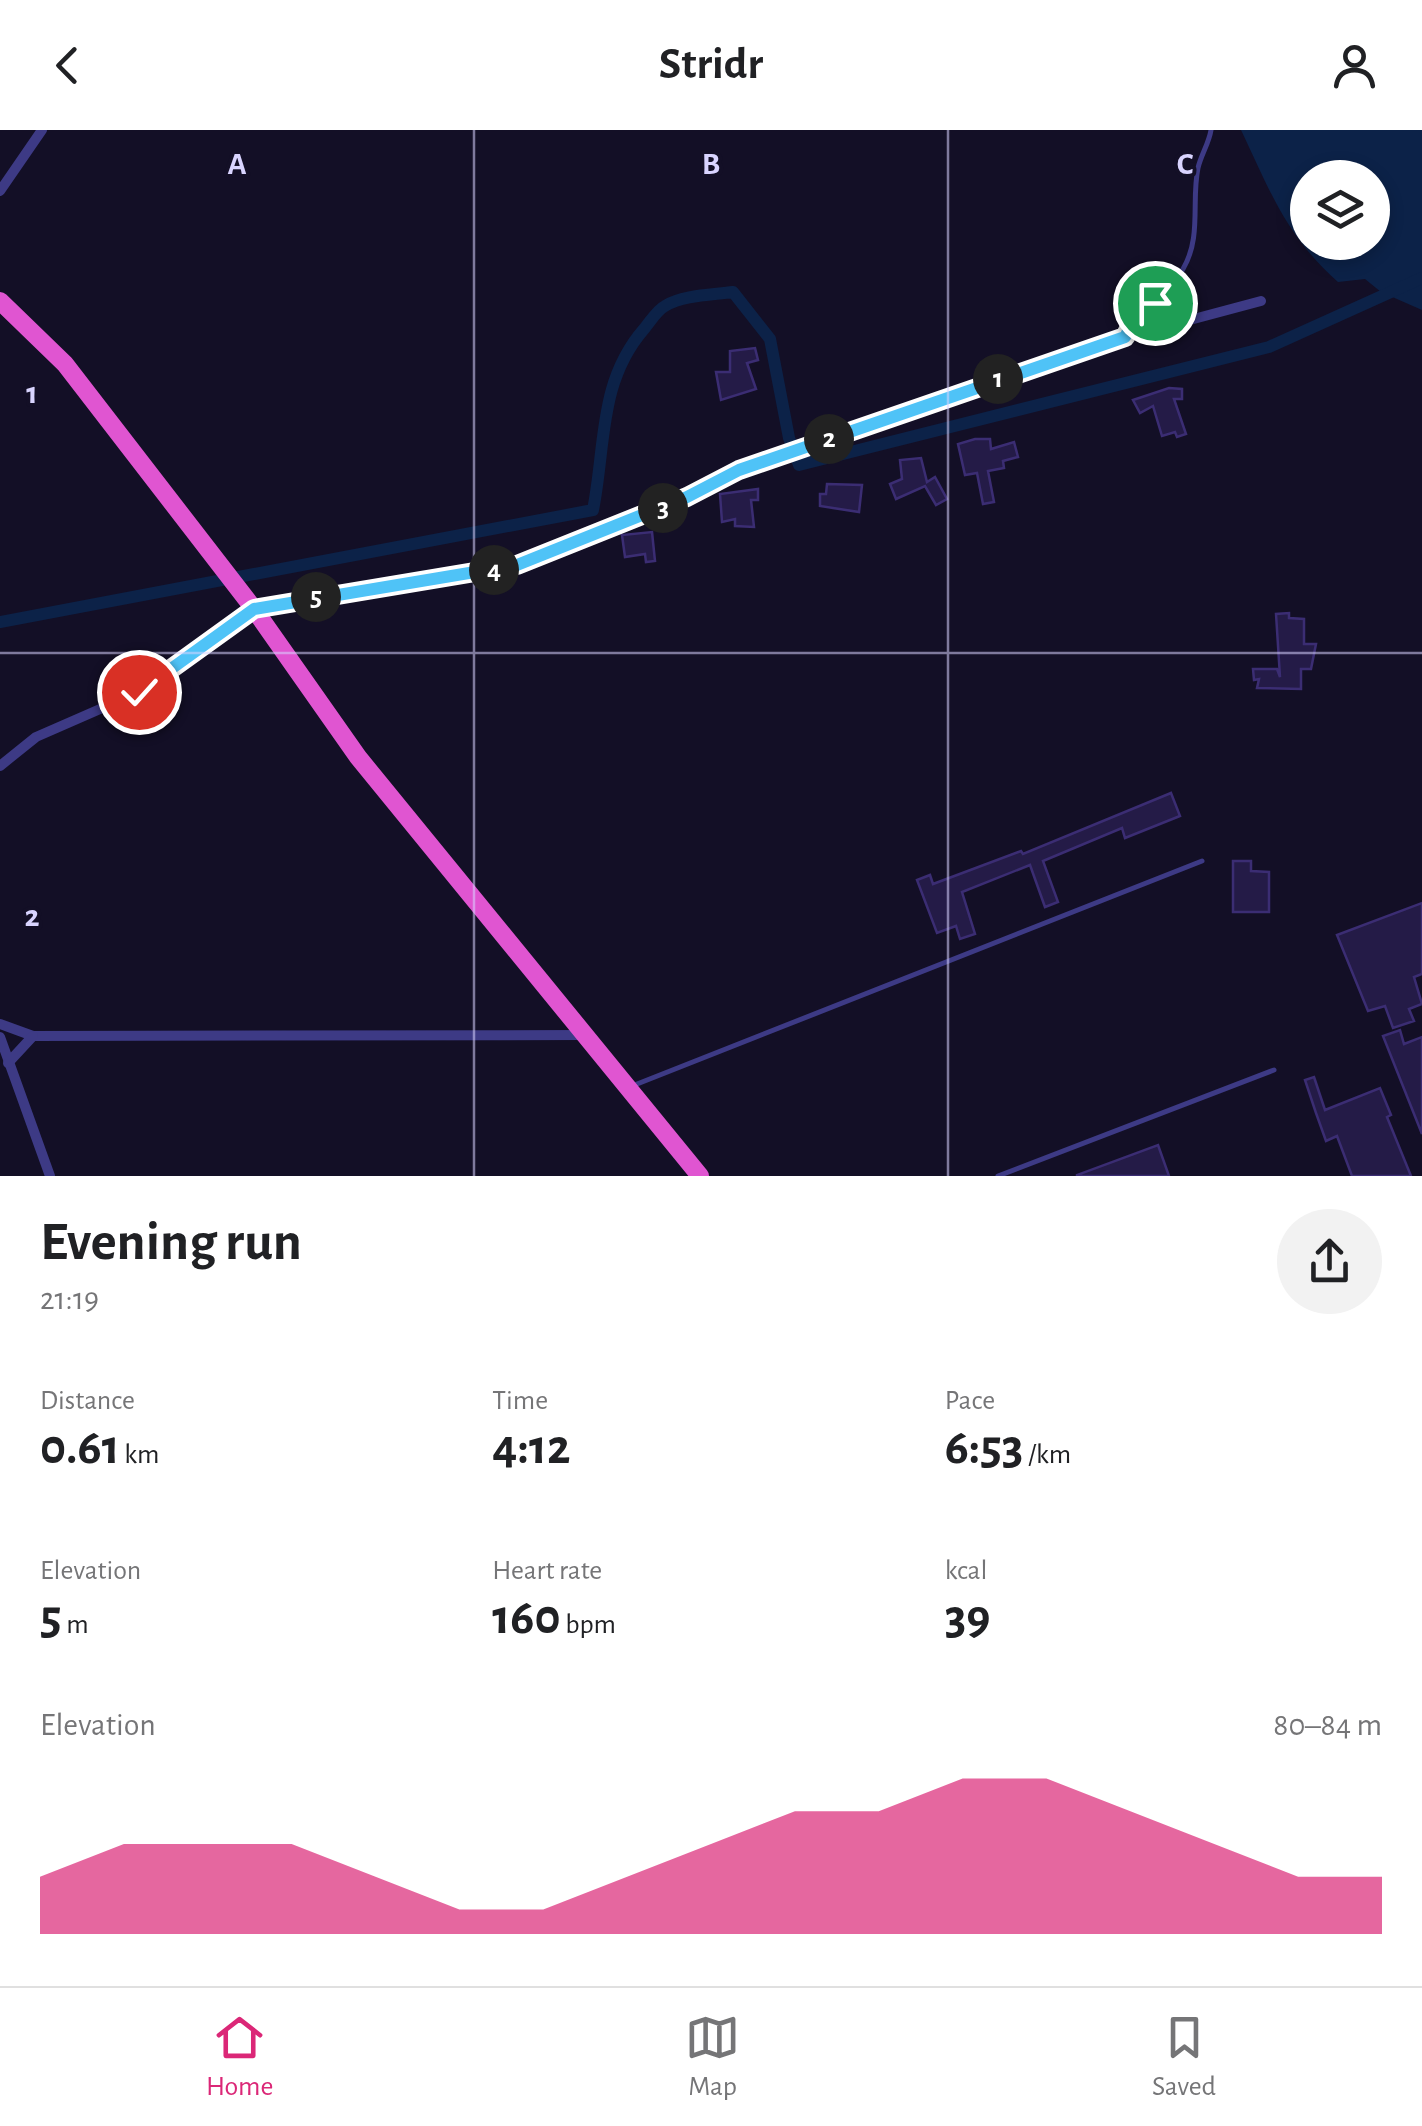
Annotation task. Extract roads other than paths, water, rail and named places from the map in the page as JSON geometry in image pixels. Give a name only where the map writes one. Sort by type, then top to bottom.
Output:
[{"type":"highway","points":[[0,301],[65,364],[251,605],[358,757],[700,1176]]},
{"type":"street","points":[[0,190],[42,130]]},
{"type":"street","points":[[0,766],[36,737],[139,692],[251,605],[517,565],[687,497],[739,470],[809,445],[1125,337],[1261,302]]},
{"type":"street","points":[[0,1024],[33,1036],[589,1036]]},
{"type":"street","points":[[8,1063],[33,1036]]},
{"type":"street","points":[[0,1037],[50,1176]]},
{"type":"lane","points":[[1125,337],[1135,318],[1168,290],[1185,266],[1196,230],[1198,170],[1211,130]]},
{"type":"lane","points":[[629,1087],[1202,861]]},
{"type":"lane","points":[[998,1176],[1274,1070]]},
{"type":"water","points":[[1241,130],[1422,130],[1422,310],[1381,292],[1365,279],[1338,282],[1316,260],[1390,260],[1390,160],[1290,160],[1290,226]]},
{"type":"waterway","points":[[0,622],[593,510],[606,415],[618,370],[656,313],[680,300],[733,292],[770,339],[789,438],[799,465],[1269,347],[1422,278]]}]
